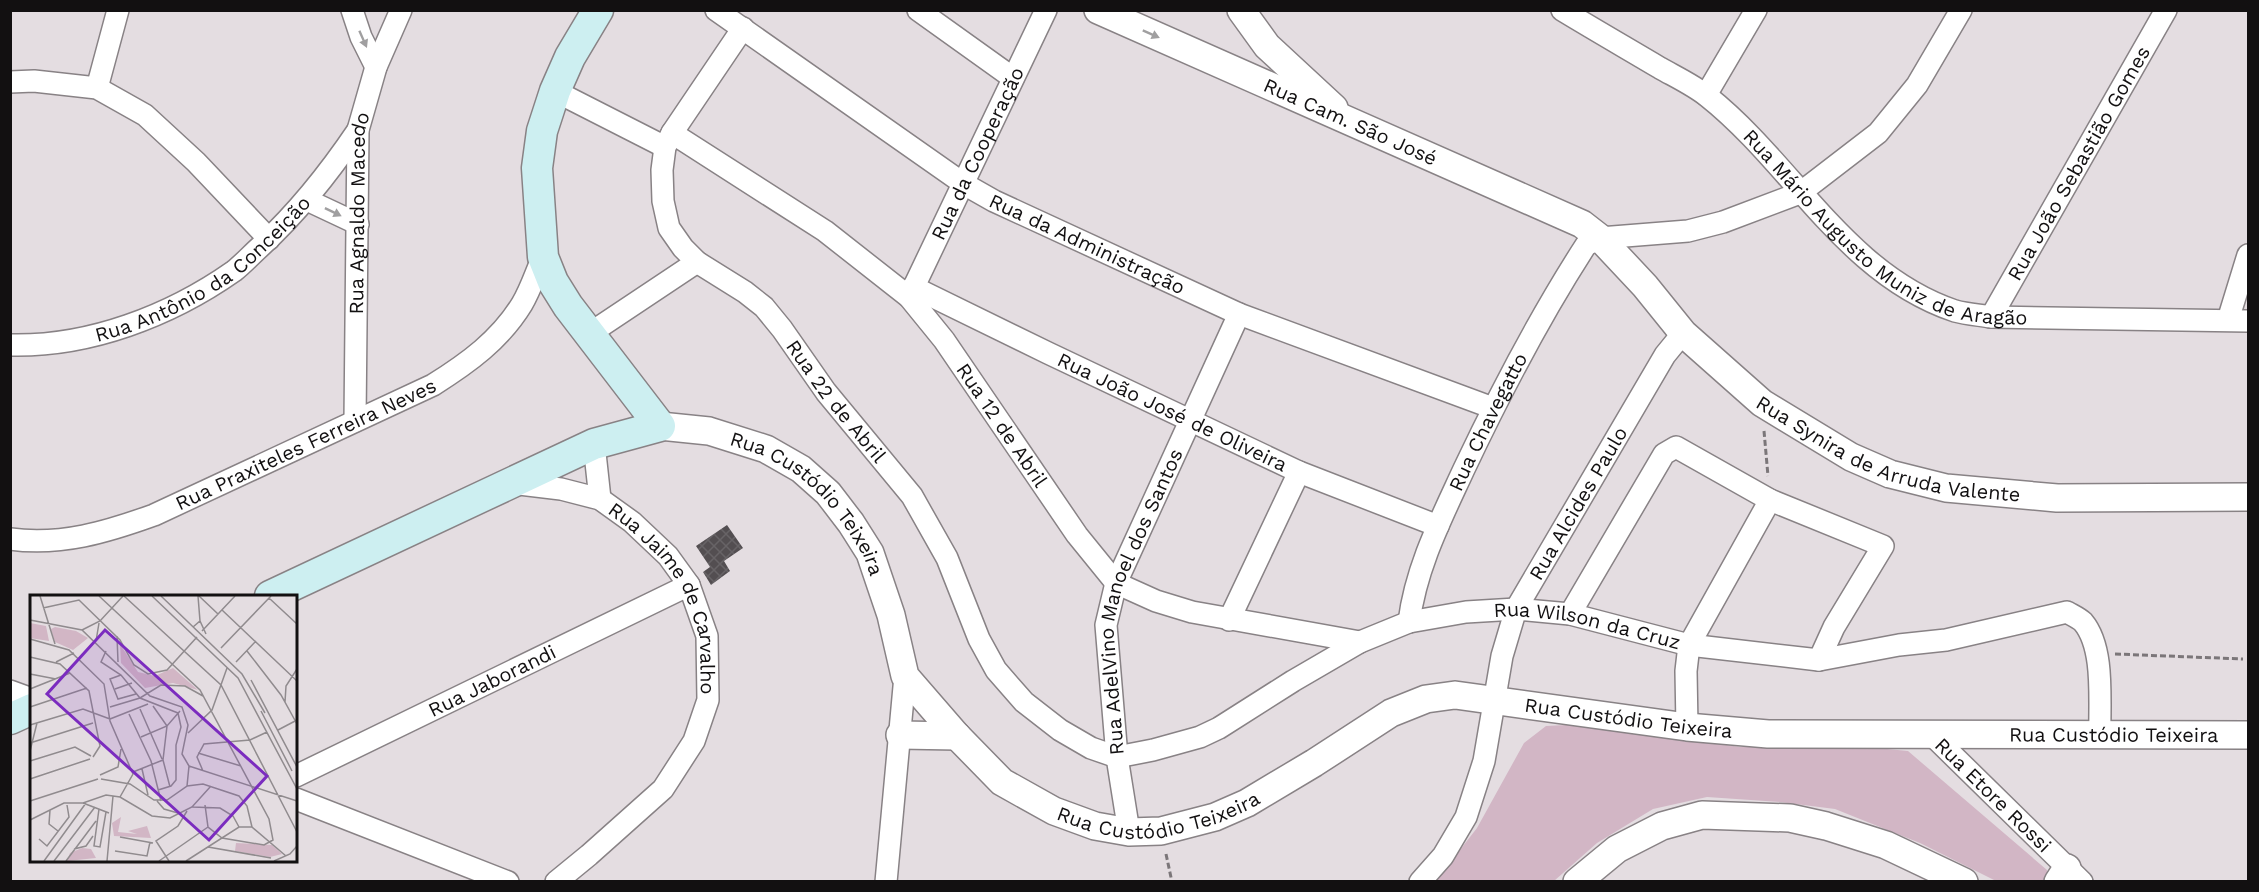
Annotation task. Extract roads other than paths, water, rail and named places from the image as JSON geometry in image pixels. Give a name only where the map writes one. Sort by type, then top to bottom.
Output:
[{"type":"main road","points":[[598,10],[570,57],[555,91],[542,132],[537,168],[543,256],[553,282],[589,334],[660,426]]},
{"type":"main road","name":"Rua Custódio Teixeira","points":[[274,595],[594,444],[660,426]]},
{"type":"main road","points":[[10,719],[30,710]]},
{"type":"street","points":[[97,87],[118,10]]},
{"type":"street","points":[[352,10],[361,37],[376,67]]},
{"type":"street","name":"Rua Agnaldo Macedo","points":[[355,421],[358,130],[376,67],[401,10]]},
{"type":"street","name":"Rua da Administração","points":[[716,10],[964,184],[994,201],[1239,314],[1493,408]]},
{"type":"street","points":[[918,10],[1013,78]]},
{"type":"street","name":"Rua da Cooperação","points":[[911,292],[1046,10]]},
{"type":"street","name":"Rua Cam. São José","points":[[1098,10],[1582,224],[1600,238]]},
{"type":"street","points":[[1241,10],[1273,52],[1353,124]]},
{"type":"street","name":"Rua Mário Augusto Muniz de Aragão","points":[[1562,10],[1706,95],[1766,150],[1800,192],[1858,253],[1890,277],[1936,303],[1957,311],[1991,317],[2238,320]]},
{"type":"street","points":[[1706,95],[1755,10]]},
{"type":"street","points":[[1600,238],[1688,231],[1722,222],[1800,192],[1878,133],[1917,85],[1961,10]]},
{"type":"street","name":"Rua João Sebastião Gomes","points":[[1991,317],[2166,10]]},
{"type":"street","name":"Rua 22 de Abril","points":[[743,28],[669,140],[662,170],[669,228],[682,248],[697,262],[746,292],[764,307],[826,392],[912,496],[947,558],[979,639],[996,670],[1024,702],[1060,730],[1091,748],[1117,758]]},
{"type":"street","points":[[1252,79],[1268,65],[1273,52]]},
{"type":"street","points":[[10,82],[34,81],[97,87],[145,115],[196,162],[269,239]]},
{"type":"street","name":"Rua 12 de Abril","points":[[555,91],[669,140],[825,231],[911,292],[1077,535],[1116,583],[1156,601],[1229,620],[1360,642]]},
{"type":"street","name":"Rua Antônio da Conceição","points":[[10,345],[28,345],[86,337],[138,322],[186,301],[235,270],[269,239],[307,200],[358,130]]},
{"type":"street","points":[[307,200],[358,224]]},
{"type":"street","name":"Rua Synira de Arruda Valente","points":[[1600,238],[1683,333],[1762,403],[1851,457],[1890,474],[1946,488],[2057,498],[2248,497]]},
{"type":"street","name":"Rua Chavegatto","points":[[1409,622],[1412,595],[1438,526],[1493,408],[1586,245],[1600,238]]},
{"type":"street","points":[[2238,320],[2248,255]]},
{"type":"street","name":"Rua Praxiteles Ferreira Neves","points":[[10,539],[31,542],[70,539],[110,531],[154,514],[433,385],[469,362],[498,336],[522,303],[543,256]]},
{"type":"street","points":[[589,334],[697,262]]},
{"type":"street","name":"Rua João José de Oliveira","points":[[911,292],[1299,471],[1438,526]]},
{"type":"street","name":"Rua AdelVino Manoel dos Santos","points":[[1129,832],[1117,758],[1106,624],[1116,583],[1239,314]]},
{"type":"street","name":"Rua Alcides Paulo","points":[[1420,882],[1443,856],[1466,817],[1484,761],[1502,656],[1516,609],[1665,355],[1683,333]]},
{"type":"street","name":"Rua Custódio Teixeira","points":[[660,426],[709,431],[766,449],[801,469],[828,493],[870,553],[891,615],[905,676],[957,736],[1002,782],[1054,811],[1095,826],[1129,832],[1161,831],[1215,817],[1247,803],[1314,763],[1391,712],[1426,699],[1455,695],[1687,727],[1768,734],[2100,734],[2241,737]]},
{"type":"street","points":[[594,444],[600,499]]},
{"type":"street","points":[[1570,614],[1664,454],[1670,448],[1676,447],[1770,500],[1883,546],[1833,627],[1819,660]]},
{"type":"street","points":[[1229,620],[1299,471]]},
{"type":"street","name":"Rua Jaime de Carvalho","points":[[510,483],[561,489],[600,499],[632,522],[668,556],[689,585],[707,636],[708,700],[694,741],[663,789],[556,882]]},
{"type":"street","points":[[1687,727],[1686,670],[1689,645],[1770,500]]},
{"type":"street","name":"Rua Jaborandi","points":[[297,776],[689,585]]},
{"type":"street","name":"Rua Wilson da Cruz","points":[[1117,758],[1181,743],[1219,729],[1293,681],[1360,642],[1409,622],[1466,612],[1516,609],[1570,614],[1689,645],[1819,660],[1899,645],[1947,640],[2067,612],[2082,620],[2093,637],[2097,653],[2100,734]]},
{"type":"street","points":[[886,882],[905,676]]},
{"type":"street","points":[[10,691],[30,698]]},
{"type":"street","name":"Rua Etore Rossi","points":[[1931,734],[2069,877]]},
{"type":"street","points":[[900,735],[957,736]]},
{"type":"street","points":[[297,799],[508,882]]},
{"type":"street","points":[[1577,882],[1617,849],[1662,826],[1702,815],[1790,818],[1826,826],[1886,845],[1964,882]]}]
